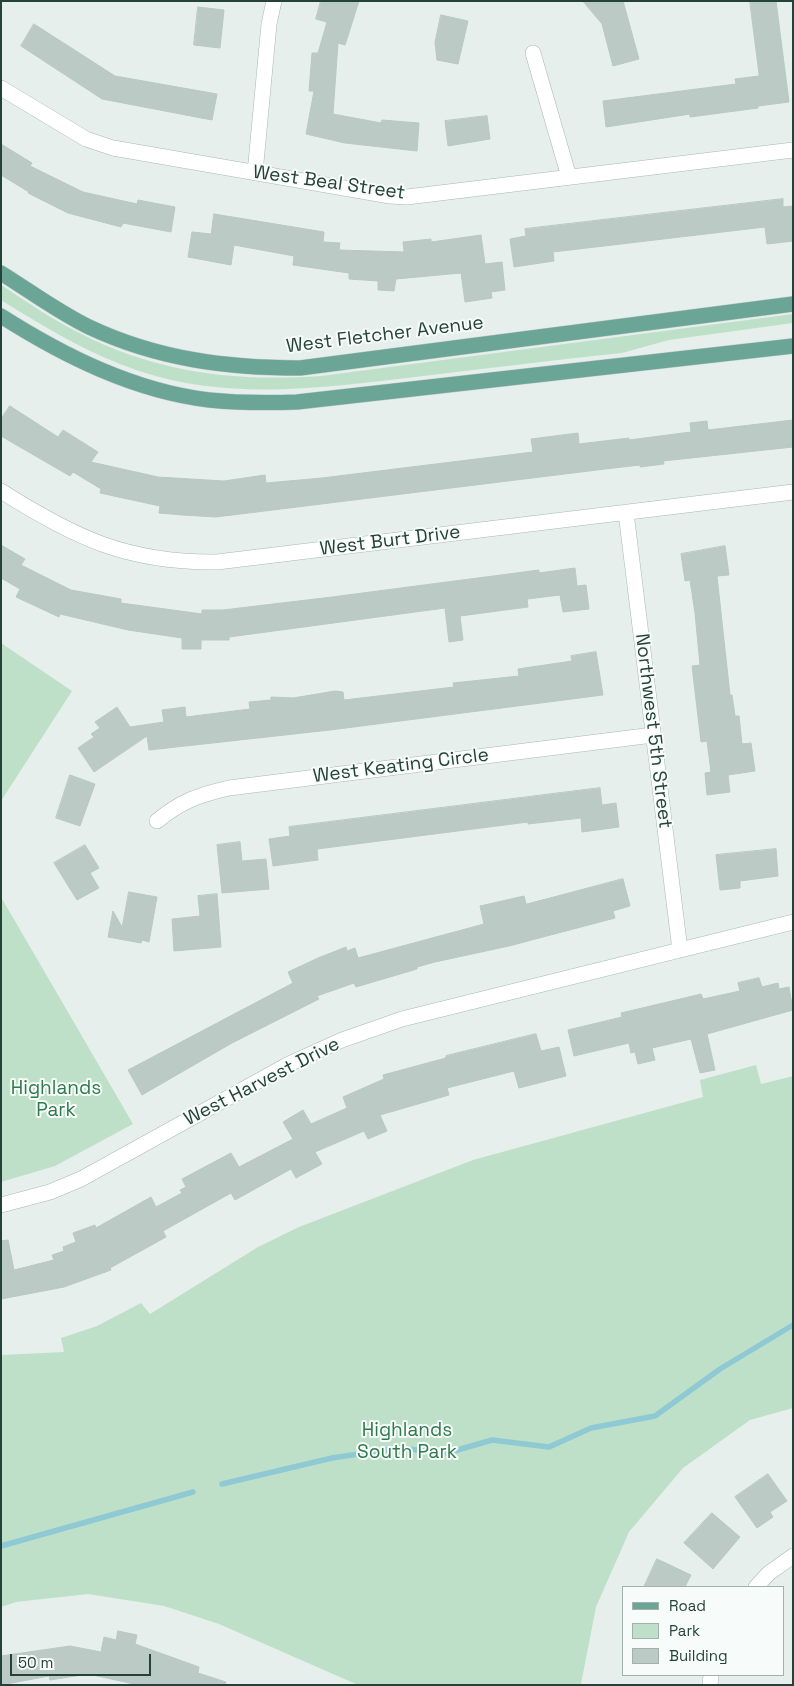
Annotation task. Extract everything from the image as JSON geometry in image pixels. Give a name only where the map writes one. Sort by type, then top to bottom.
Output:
[{"type":"main road","name":"West Fletcher Avenue","points":[[1,273],[60,311],[126,342],[166,356],[211,364],[254,368],[300,368],[793,304]]},
{"type":"main road","points":[[1,316],[64,354],[135,382],[208,400],[250,403],[297,402],[793,346]]},
{"type":"street","points":[[255,173],[268,24],[274,1]]},
{"type":"street","points":[[533,53],[570,177]]},
{"type":"street","name":"West Beal Street","points":[[1,88],[86,139],[113,148],[398,197],[793,150]]},
{"type":"street","name":"West Burt Drive","points":[[1,491],[59,526],[80,536],[114,549],[140,556],[184,562],[217,562],[793,492]]},
{"type":"street","name":"Northwest 5th Street","points":[[626,513],[680,950]]},
{"type":"street","name":"West Keating Circle","points":[[157,822],[174,807],[195,796],[229,788],[653,735]]},
{"type":"street","name":"West Harvest Drive","points":[[1,1205],[50,1192],[81,1179],[289,1064],[342,1040],[402,1019],[793,922]]},
{"type":"street","points":[[757,1586],[769,1573],[793,1556]]},
{"type":"green space","points":[[1,285],[66,326],[97,342],[128,354],[190,371],[253,377],[321,376],[793,314],[793,323],[669,340],[622,353],[345,385],[311,388],[242,389],[207,386],[173,380],[139,371],[103,357],[51,330],[1,300]]},
{"type":"green space","points":[[1,643],[72,691],[1,801]]},
{"type":"green space","name":"Highlands Park","points":[[1,897],[133,1124],[55,1166],[1,1182]]},
{"type":"green space","name":"Highlands South Park","points":[[756,1065],[761,1084],[793,1076],[793,1408],[750,1420],[683,1468],[629,1532],[596,1607],[582,1685],[358,1685],[219,1624],[164,1606],[88,1594],[16,1602],[1,1607],[1,1355],[64,1352],[61,1338],[97,1326],[141,1303],[150,1314],[258,1247],[299,1227],[473,1160],[703,1097],[700,1080]]},
{"type":"building","points":[[321,1],[359,1],[345,45],[338,43],[333,114],[381,123],[382,120],[419,123],[417,151],[345,143],[306,134],[314,91],[309,91],[312,53],[318,53],[327,22],[316,19]]},
{"type":"building","points":[[583,1],[623,1],[639,59],[613,66],[602,24]]},
{"type":"building","points":[[750,1],[776,1],[789,102],[758,106],[758,108],[690,117],[690,114],[606,127],[603,101],[736,84],[735,79],[759,76]]},
{"type":"building","points":[[198,7],[224,10],[220,48],[194,45]]},
{"type":"building","points":[[441,15],[468,21],[458,64],[437,60],[435,43]]},
{"type":"building","points":[[34,24],[115,76],[217,94],[212,120],[102,99],[21,46]]},
{"type":"building","points":[[487,116],[490,139],[448,146],[445,121]]},
{"type":"building","points":[[1,144],[32,163],[30,166],[83,192],[137,204],[138,200],[175,207],[171,232],[123,223],[121,227],[68,213],[28,193],[1,175]]},
{"type":"building","points":[[783,199],[783,207],[793,206],[793,241],[767,244],[765,227],[553,252],[554,261],[514,267],[510,239],[526,236],[525,229]]},
{"type":"building","points":[[214,214],[324,232],[323,242],[340,243],[339,250],[404,252],[403,242],[431,239],[431,242],[481,235],[485,264],[502,262],[505,290],[491,292],[492,298],[465,302],[461,273],[396,279],[394,291],[378,290],[378,281],[349,279],[349,273],[293,265],[294,256],[234,245],[231,265],[188,257],[192,232],[211,234]]},
{"type":"building","points":[[10,406],[58,437],[63,430],[98,452],[91,462],[158,477],[224,481],[265,475],[266,483],[322,478],[533,452],[531,439],[578,433],[579,444],[629,438],[629,440],[691,432],[690,423],[707,421],[708,430],[793,420],[793,447],[663,461],[664,464],[605,469],[216,517],[159,513],[160,506],[100,493],[101,489],[73,472],[70,476],[1,436],[1,419]]},
{"type":"building","points":[[1,545],[25,559],[21,565],[71,590],[121,599],[121,603],[202,614],[202,610],[223,610],[539,570],[539,573],[575,568],[577,586],[586,585],[589,609],[563,612],[560,595],[527,599],[528,607],[460,616],[463,640],[449,642],[445,608],[229,637],[229,640],[201,640],[201,649],[182,649],[182,638],[128,630],[60,614],[59,617],[16,597],[20,589],[1,578]]},
{"type":"building","points":[[725,546],[729,575],[717,576],[730,695],[732,695],[735,716],[739,716],[742,744],[751,743],[755,771],[728,775],[730,792],[707,795],[705,773],[711,772],[707,741],[701,742],[692,666],[700,665],[695,613],[690,580],[685,581],[681,554]]},
{"type":"building","points":[[596,652],[603,695],[330,730],[149,750],[147,736],[94,772],[78,748],[94,737],[91,734],[100,728],[95,722],[117,707],[130,727],[164,722],[162,710],[185,707],[186,717],[250,709],[249,702],[271,700],[271,697],[293,698],[335,691],[343,692],[344,700],[454,687],[453,683],[519,676],[518,669],[572,661],[571,656]]},
{"type":"building","points":[[70,775],[95,784],[80,826],[56,818]]},
{"type":"building","points":[[600,788],[602,805],[616,803],[619,827],[582,832],[581,818],[528,824],[528,822],[317,849],[318,860],[273,866],[269,839],[290,836],[289,827]]},
{"type":"building","points":[[240,842],[242,861],[266,859],[269,889],[222,893],[217,845]]},
{"type":"building","points":[[85,845],[99,868],[90,873],[99,888],[77,900],[54,863]]},
{"type":"building","points":[[776,849],[778,876],[740,881],[740,888],[720,890],[716,855]]},
{"type":"building","points":[[623,879],[630,906],[613,911],[615,918],[509,946],[435,962],[356,987],[354,983],[317,996],[319,999],[232,1043],[142,1095],[128,1070],[293,983],[288,972],[346,947],[347,951],[355,948],[358,958],[484,924],[480,906],[524,896],[526,904]]},
{"type":"building","points":[[129,892],[157,897],[149,942],[142,940],[141,943],[108,937],[113,911],[122,927]]},
{"type":"building","points":[[217,894],[221,947],[174,951],[172,919],[200,916],[198,896]]},
{"type":"building","points":[[759,978],[762,987],[778,983],[779,989],[789,987],[793,1010],[707,1034],[715,1070],[700,1073],[691,1039],[652,1048],[655,1060],[638,1064],[635,1052],[631,1053],[629,1043],[574,1056],[568,1030],[622,1017],[621,1013],[701,994],[703,999],[740,991],[738,983]]},
{"type":"building","points":[[536,1034],[541,1051],[559,1047],[566,1076],[519,1088],[514,1071],[447,1088],[449,1095],[380,1115],[387,1131],[368,1139],[364,1131],[315,1152],[322,1164],[296,1178],[291,1169],[235,1200],[231,1193],[163,1231],[166,1237],[110,1268],[111,1270],[64,1287],[1,1299],[1,1241],[8,1240],[14,1270],[54,1260],[52,1255],[64,1251],[63,1247],[76,1242],[73,1233],[95,1225],[96,1228],[151,1197],[156,1207],[182,1193],[180,1190],[186,1187],[182,1179],[231,1153],[239,1167],[293,1139],[283,1122],[303,1110],[311,1124],[347,1108],[343,1097],[384,1079],[383,1075],[446,1058],[446,1056]]},
{"type":"building","points":[[768,1474],[787,1501],[770,1512],[773,1517],[757,1528],[735,1497]]},
{"type":"building","points":[[712,1513],[740,1537],[713,1569],[684,1543]]},
{"type":"building","points":[[657,1559],[691,1575],[686,1586],[644,1586]]},
{"type":"building","points":[[118,1631],[137,1635],[135,1644],[199,1667],[198,1673],[226,1682],[225,1685],[139,1685],[88,1674],[50,1680],[49,1676],[1,1685],[1,1656],[70,1646],[101,1652],[104,1637],[116,1640]]},
{"type":"waterway","points":[[222,1484],[332,1458],[398,1448],[447,1453],[492,1440],[549,1447],[591,1428],[655,1416],[720,1369],[793,1325]]},
{"type":"waterway","points":[[1,1546],[193,1492]]}]
